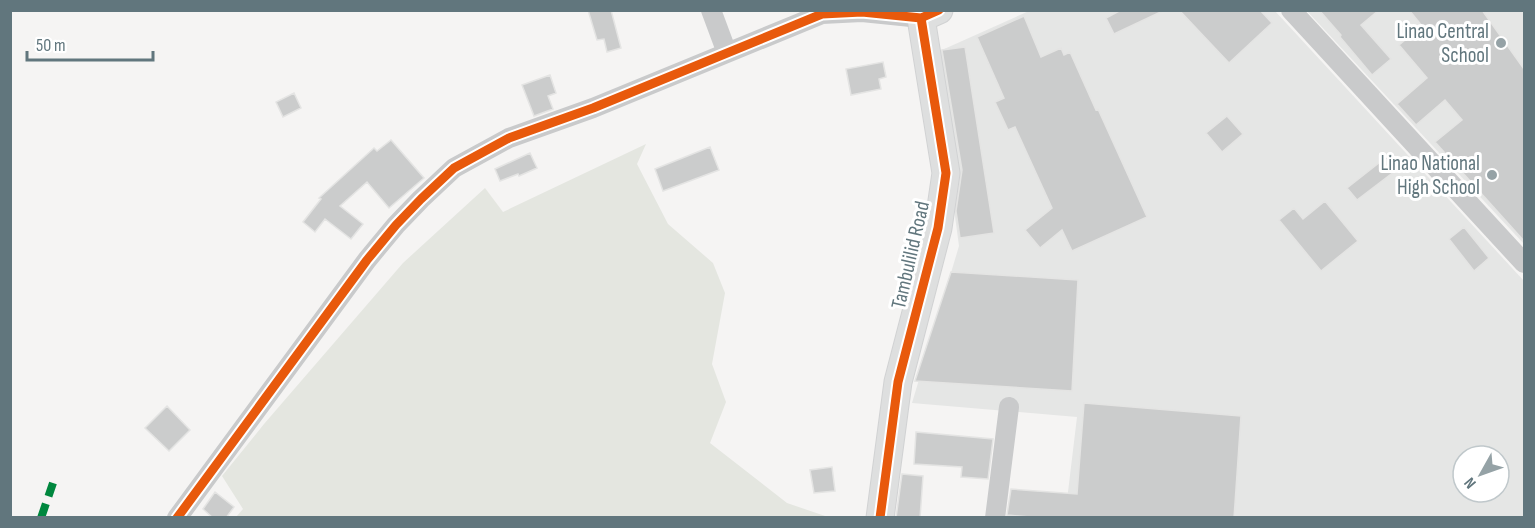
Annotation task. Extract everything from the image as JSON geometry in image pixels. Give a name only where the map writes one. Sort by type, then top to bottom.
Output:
[{"type":"street","points":[[711,10],[727,53]]},
{"type":"street","points":[[1291,10],[1524,263]]},
{"type":"street","points":[[177,518],[367,260],[402,219],[454,168],[509,138],[594,108],[822,14],[862,12],[930,14]]},
{"type":"street","name":"Tambulilid Road","points":[[880,518],[898,382],[938,228],[946,173],[930,14]]},
{"type":"street","points":[[995,518],[1009,407]]},
{"type":"shaded area","points":[[1029,11],[1275,11],[1524,281],[1524,517],[1065,517],[1077,417],[912,403],[959,246],[933,54]]},
{"type":"shaded area","name":"Linao National High School","points":[[1307,11],[1524,11],[1524,244]]},
{"type":"shaded area","points":[[646,144],[637,164],[668,224],[713,263],[725,293],[712,364],[726,402],[710,443],[787,503],[828,517],[236,517],[243,509],[222,476],[403,263],[485,188],[503,212]]},
{"type":"building","points":[[588,10],[611,10],[621,48],[607,52],[604,39],[597,40]]},
{"type":"building","points":[[1121,10],[1165,10],[1114,34],[1106,18]]},
{"type":"building","points":[[1179,10],[1260,10],[1272,23],[1229,63]]},
{"type":"building","points":[[1319,10],[1379,10],[1361,25],[1391,59],[1372,75]]},
{"type":"building","name":"Linao National High School","points":[[1409,10],[1482,10],[1524,69],[1524,241],[1435,142],[1462,120],[1445,100],[1416,125],[1397,104],[1427,78],[1399,45],[1422,26]]},
{"type":"building","points":[[1024,16],[1041,57],[1061,48],[1064,55],[1070,52],[1147,217],[1072,251],[1062,230],[1040,248],[1025,230],[1052,208],[1015,127],[1008,130],[995,102],[1004,98],[977,37]]},
{"type":"building","points":[[965,47],[994,233],[960,238],[956,211],[962,170],[942,50]]},
{"type":"building","points":[[883,62],[886,77],[879,79],[881,89],[851,95],[846,69]]},
{"type":"building","points":[[550,75],[556,93],[548,96],[553,109],[534,116],[522,85]]},
{"type":"building","points":[[294,93],[301,108],[283,117],[276,102]]},
{"type":"building","points":[[1227,116],[1243,134],[1222,152],[1206,133]]},
{"type":"building","points":[[391,140],[424,178],[389,208],[367,182],[340,206],[363,224],[351,239],[325,219],[315,232],[303,222],[321,199],[319,198],[374,148],[377,151]]},
{"type":"building","points":[[710,147],[719,170],[663,191],[655,169]]},
{"type":"building","points":[[530,153],[537,168],[500,181],[495,169]]},
{"type":"building","points":[[1389,155],[1399,168],[1357,200],[1347,188]]},
{"type":"building","points":[[1325,201],[1358,241],[1321,271],[1279,220],[1294,208],[1303,219]]},
{"type":"building","points":[[1464,227],[1489,258],[1474,271],[1449,239]]},
{"type":"building","points":[[951,272],[1078,280],[1072,391],[915,381]]},
{"type":"building","points":[[1084,403],[1241,416],[1234,518],[1041,518],[1007,515],[1011,489],[1077,494]]},
{"type":"building","points":[[167,406],[190,430],[169,451],[145,428]]},
{"type":"building","points":[[916,432],[993,439],[988,479],[961,477],[962,467],[914,464]]},
{"type":"building","points":[[832,467],[835,491],[814,493],[810,470]]},
{"type":"building","points":[[902,474],[923,476],[920,518],[896,518]]},
{"type":"building","points":[[215,492],[234,507],[226,518],[213,518],[203,509]]},
{"type":"marked path","points":[[41,518],[53,483]]},
{"type":"cycle path","points":[[880,518],[898,382],[938,228],[946,173],[921,18],[939,10]]},
{"type":"cycle path","points":[[177,518],[367,260],[396,225],[454,168],[509,138],[593,108],[822,14],[862,12],[921,18]]},
{"type":"place","name":"Linao Central School","points":[[1501,43]]},
{"type":"place","name":"Linao National High School","points":[[1492,175]]}]
